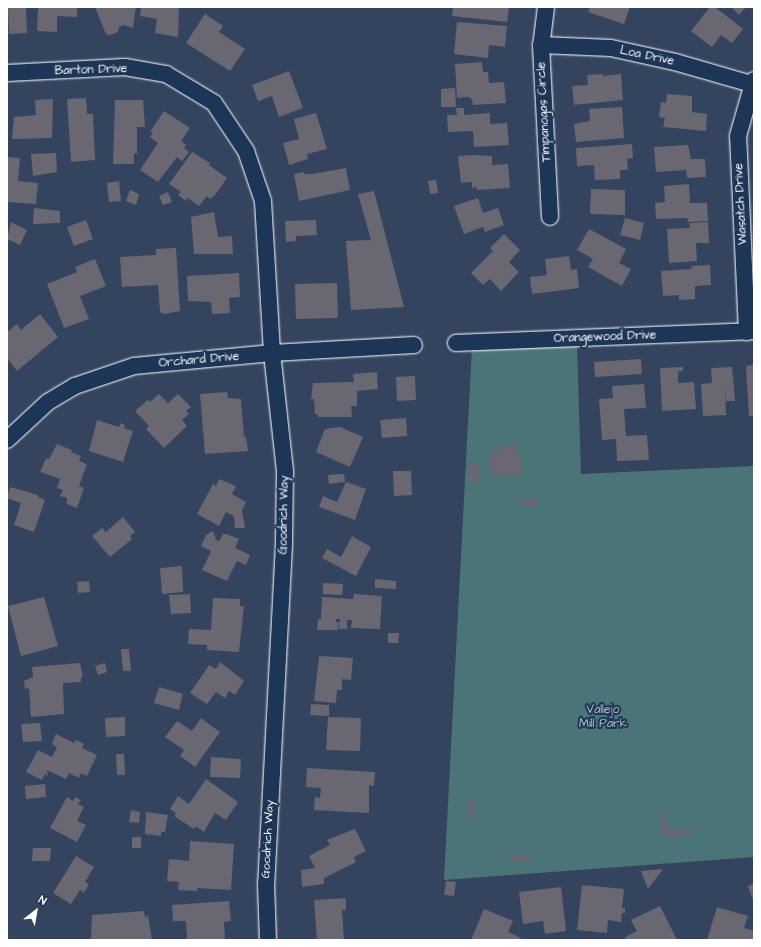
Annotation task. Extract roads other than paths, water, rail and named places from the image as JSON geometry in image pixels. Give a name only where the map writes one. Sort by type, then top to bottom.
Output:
[{"type":"street","name":"Timpanogas Circle","points":[[546,7],[541,45],[550,217]]},
{"type":"street","name":"Loa Drive","points":[[541,45],[611,48],[675,62],[753,82]]},
{"type":"street","name":"Barton Drive","points":[[7,73],[125,67],[166,74],[214,103]]},
{"type":"street","name":"Wasatch Drive","points":[[751,331],[738,136],[753,82]]},
{"type":"street","name":"Goodrich Way","points":[[214,103],[246,151],[263,202],[272,353],[286,470],[284,544],[266,884],[268,940]]},
{"type":"street","name":"Orangewood Drive","points":[[456,343],[751,331]]},
{"type":"street","name":"Orchard Drive","points":[[7,440],[48,402],[76,386],[105,374],[134,366],[272,353],[414,345]]},
{"type":"park label","name":"Vallejo Mill Park","points":[[603,717]]}]
